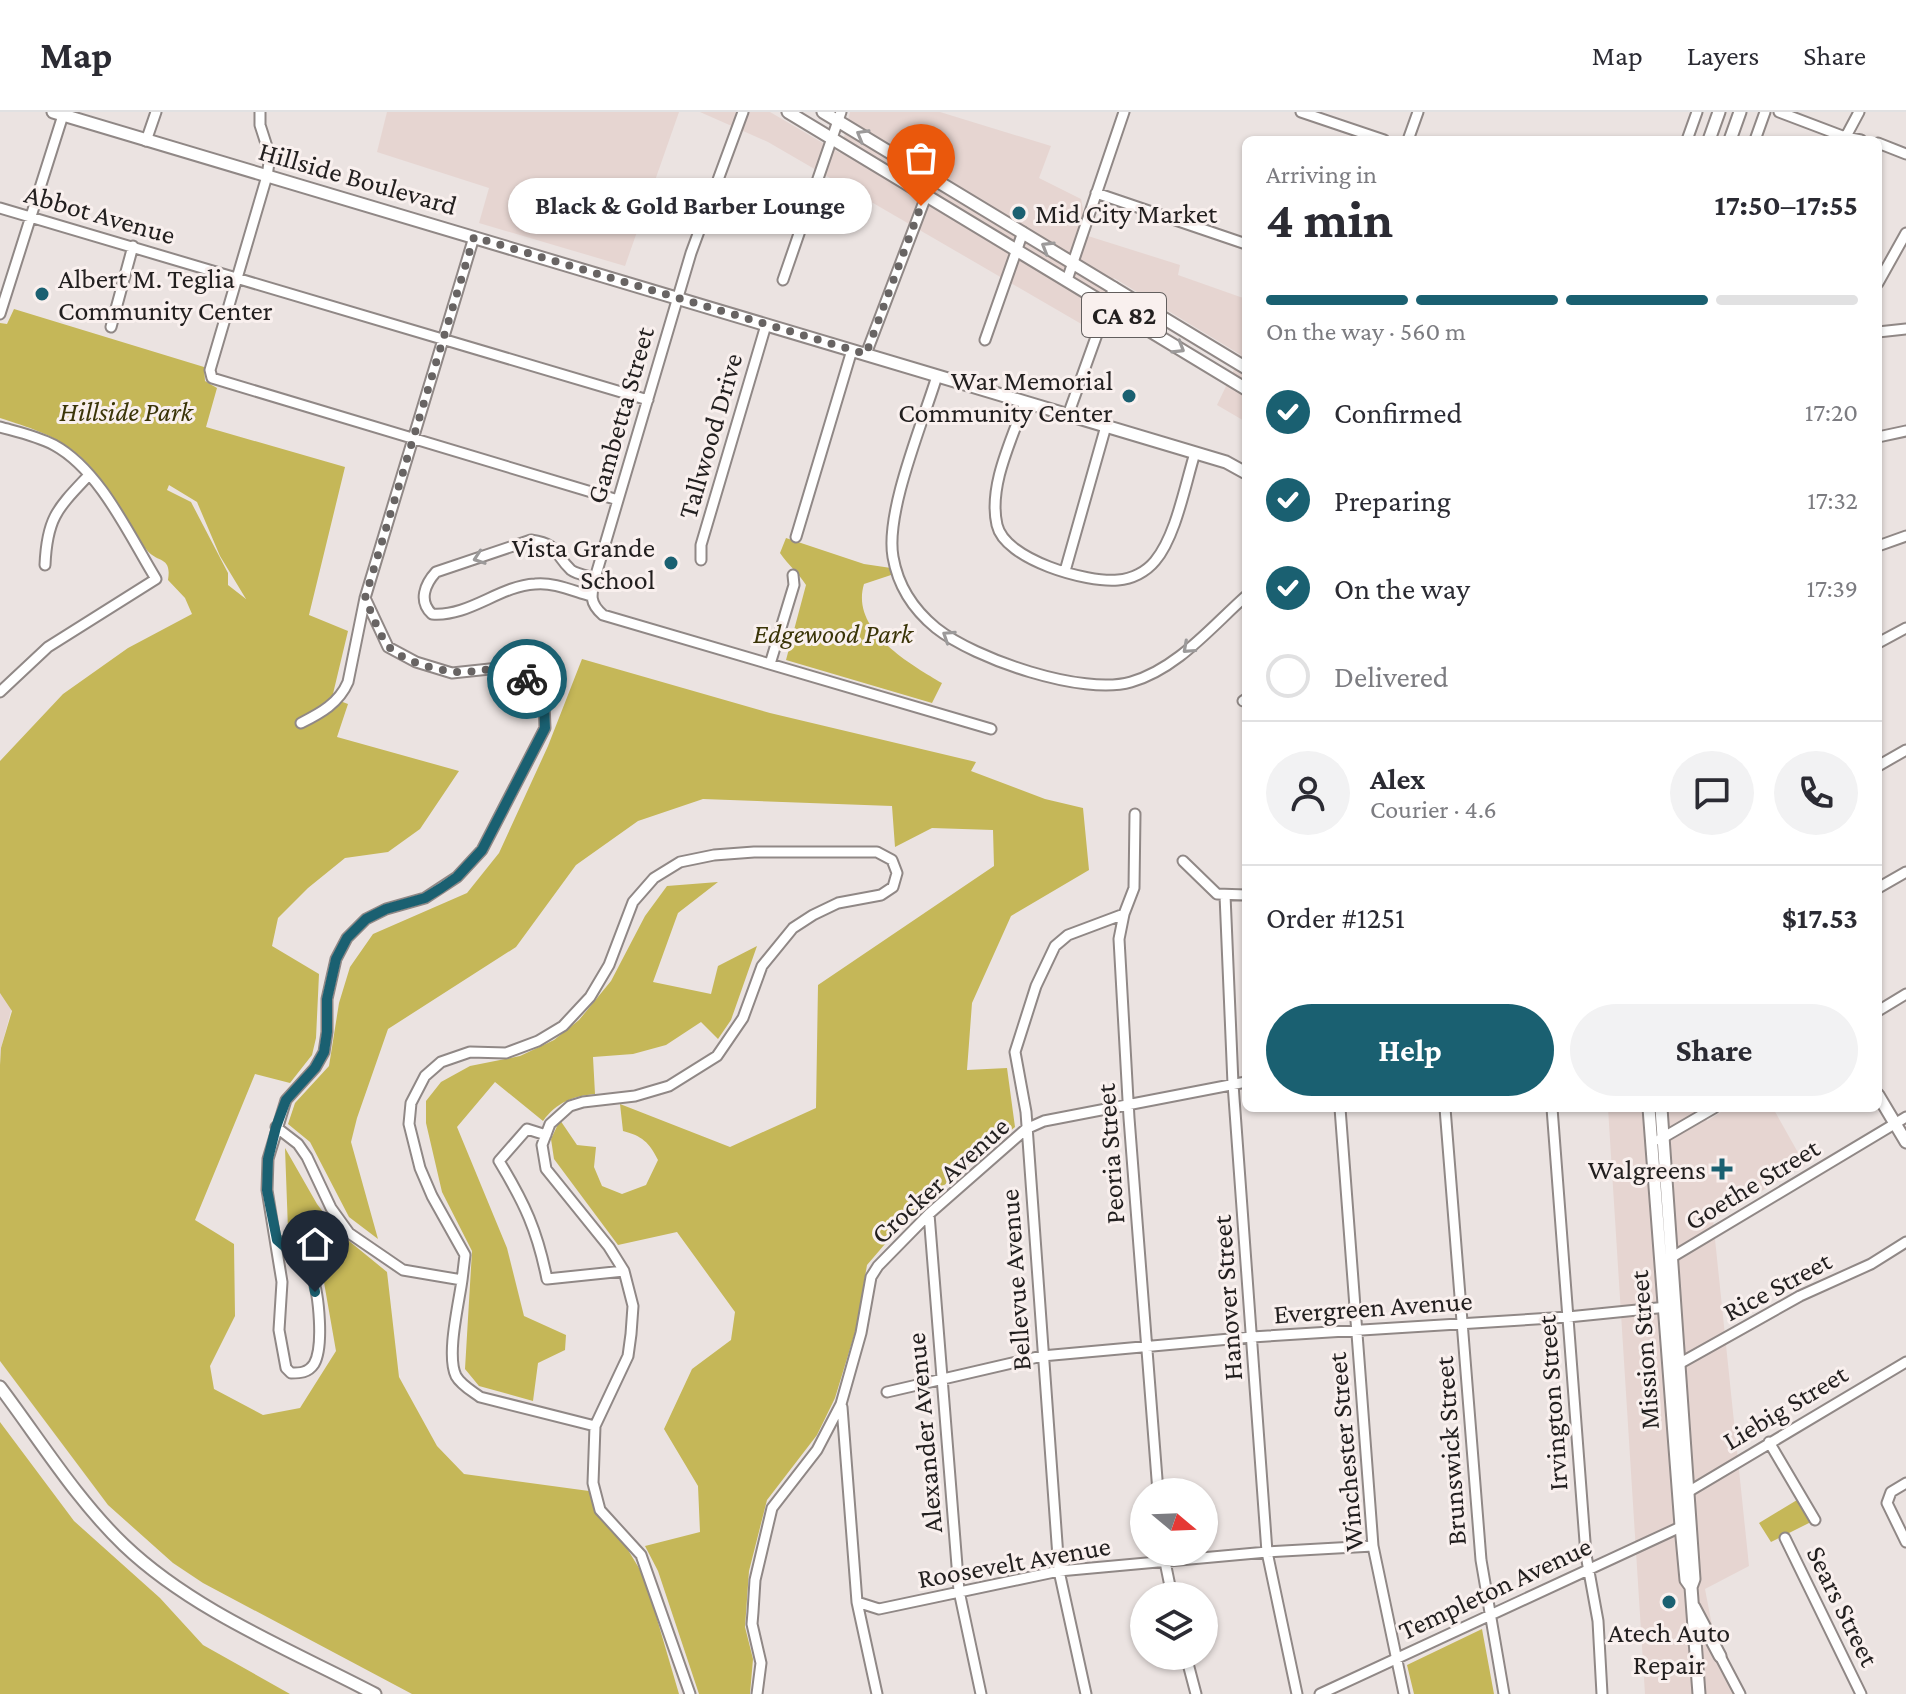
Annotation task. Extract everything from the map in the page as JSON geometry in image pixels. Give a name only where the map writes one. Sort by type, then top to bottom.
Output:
[{"type":"main road","name":"CA 82","points":[[788,112],[1242,387]]},
{"type":"main road","name":"CA 82","points":[[823,112],[840,117],[933,178],[1242,366]]},
{"type":"main road","points":[[1710,136],[1719,112]]},
{"type":"main road","points":[[1731,136],[1740,112]]},
{"type":"main road","name":"Hillside Boulevard","points":[[60,113],[1226,462],[1242,471]]},
{"type":"main road","points":[[1882,1099],[1901,1120],[1906,1142]]},
{"type":"main road","name":"Mission Street","points":[[1650,1112],[1658,1140]]},
{"type":"main road","name":"Mission Street","points":[[1661,1112],[1658,1140],[1669,1307],[1685,1524],[1694,1579],[1691,1587],[1699,1694]]},
{"type":"main road","name":"Mission Street","points":[[1674,1367],[1688,1492],[1685,1524]]},
{"type":"main road","points":[[0,1387],[87,1504],[141,1560],[205,1605],[375,1694]]},
{"type":"main road","points":[[1692,1604],[1720,1656]]},
{"type":"main road","points":[[1696,1648],[1713,1651],[1720,1656]]},
{"type":"street","points":[[146,141],[156,112]]},
{"type":"street","points":[[260,112],[260,125],[270,156],[267,176],[210,370],[212,378],[618,500]]},
{"type":"street","name":"Gambetta Street","points":[[591,596],[677,298],[743,112]]},
{"type":"street","points":[[1067,280],[1124,112]]},
{"type":"street","points":[[1301,112],[1372,136]]},
{"type":"street","points":[[1409,136],[1418,112]]},
{"type":"street","points":[[1688,136],[1697,112]]},
{"type":"street","points":[[1756,136],[1765,112]]},
{"type":"street","points":[[1779,112],[1839,136]]},
{"type":"street","points":[[1845,136],[1859,112]]},
{"type":"street","points":[[0,314],[60,113]]},
{"type":"street","points":[[783,280],[840,117]]},
{"type":"street","points":[[1882,145],[1906,154]]},
{"type":"street","points":[[866,354],[933,178]]},
{"type":"street","points":[[1096,193],[1242,243]]},
{"type":"street","name":"Abbot Avenue","points":[[0,208],[648,400]]},
{"type":"street","points":[[985,340],[1023,232]]},
{"type":"street","points":[[1882,276],[1906,233]]},
{"type":"street","points":[[301,723],[331,706],[348,682],[365,598],[474,237]]},
{"type":"street","points":[[111,327],[133,246]]},
{"type":"street","points":[[1068,415],[1114,287]]},
{"type":"street","name":"Tallwood Drive","points":[[701,560],[701,545],[766,325]]},
{"type":"street","points":[[1882,332],[1906,329]]},
{"type":"street","points":[[796,537],[852,350]]},
{"type":"street","points":[[937,376],[899,494],[891,534],[892,556],[898,578],[909,600],[937,629],[979,654],[1034,672],[1091,685],[1118,686],[1163,669],[1242,600]]},
{"type":"street","points":[[1025,402],[995,500],[997,530],[1030,561],[1099,580],[1136,576],[1153,563],[1166,545],[1195,453]]},
{"type":"street","points":[[1065,571],[1106,426]]},
{"type":"street","points":[[0,427],[53,444],[73,458],[89,475],[156,579],[54,643],[0,692]]},
{"type":"street","points":[[1882,436],[1906,431]]},
{"type":"street","points":[[45,565],[54,514],[89,475]]},
{"type":"street","points":[[1882,545],[1906,536]]},
{"type":"street","points":[[595,578],[572,571],[556,549],[545,542],[531,540],[436,572],[427,582],[424,597],[426,609],[432,614],[447,615],[531,584],[546,583],[591,596],[594,607],[603,615],[991,729]]},
{"type":"street","points":[[770,664],[794,585],[793,575]]},
{"type":"street","points":[[277,1240],[305,1264],[312,1275],[319,1341],[313,1364],[304,1372],[291,1373],[286,1368],[281,1343],[282,1282],[267,1190],[268,1159],[286,1100],[315,1068],[324,1052],[327,999],[336,959],[347,938],[366,919],[386,909],[425,898],[457,877],[482,850],[545,728],[544,701],[535,683],[519,673],[499,668],[452,673],[416,662],[388,647],[365,598]]},
{"type":"street","points":[[1882,641],[1906,628]]},
{"type":"street","points":[[1882,764],[1906,750]]},
{"type":"street","name":"Peoria Street","points":[[1135,814],[1134,888],[1119,939],[1128,1105],[1157,1478]]},
{"type":"street","points":[[595,1426],[480,1397],[456,1375],[452,1356],[465,1255],[420,1168],[409,1124],[411,1103],[425,1076],[441,1062],[470,1052],[506,1053],[538,1041],[563,1026],[590,997],[609,965],[633,902],[654,878],[680,862],[754,852],[877,852],[892,860],[897,873],[893,887],[881,895],[838,903],[793,928],[762,966],[743,1018],[717,1056],[669,1086],[635,1096],[570,1106],[550,1124],[542,1145],[546,1169],[609,1247],[624,1271],[633,1306],[628,1356],[595,1426],[593,1483],[600,1510],[641,1555],[690,1694]]},
{"type":"street","points":[[1183,861],[1217,894],[1242,895]]},
{"type":"street","points":[[1882,886],[1906,872]]},
{"type":"street","name":"Hanover Street","points":[[1225,895],[1233,1084],[1267,1552],[1297,1694]]},
{"type":"street","name":"Bellevue Avenue","points":[[1086,1694],[1059,1571],[1026,1112],[1015,1052],[1036,986],[1055,946],[1068,935],[1124,914]]},
{"type":"street","points":[[1882,1009],[1906,994]]},
{"type":"street","name":"Crocker Avenue","points":[[757,1694],[761,1663],[752,1624],[755,1580],[772,1508],[817,1450],[841,1404],[861,1333],[871,1277],[878,1266],[929,1214],[1026,1129],[1044,1121],[1242,1083]]},
{"type":"street","name":"Winchester Street","points":[[1340,1112],[1373,1546],[1404,1694]]},
{"type":"street","name":"Brunswick Street","points":[[1445,1112],[1481,1560],[1504,1694]]},
{"type":"street","name":"Irvington Street","points":[[1552,1112],[1588,1569],[1598,1621],[1602,1694]]},
{"type":"street","points":[[1658,1140],[1707,1112]]},
{"type":"street","name":"Goethe Street","points":[[1667,1260],[1901,1120]]},
{"type":"street","points":[[276,1127],[298,1144],[307,1157],[331,1208],[349,1233],[403,1270],[462,1280]]},
{"type":"street","points":[[546,1135],[527,1129],[499,1161],[525,1203],[540,1245],[547,1279],[624,1271]]},
{"type":"street","name":"Alexander Avenue","points":[[929,1214],[959,1591],[981,1694]]},
{"type":"street","name":"Rice Street","points":[[1674,1367],[1827,1282],[1871,1264],[1906,1242]]},
{"type":"street","name":"Evergreen Avenue","points":[[887,1392],[1042,1356],[1252,1337],[1568,1317],[1669,1307]]},
{"type":"street","name":"Liebig Street","points":[[1688,1492],[1906,1362]]},
{"type":"street","points":[[841,1404],[857,1602],[877,1694]]},
{"type":"street","points":[[1769,1442],[1815,1520]]},
{"type":"street","points":[[1906,1483],[1887,1497],[1906,1542]]},
{"type":"street","name":"Templeton Avenue","points":[[1320,1694],[1685,1524]]},
{"type":"street","name":"Sears Street","points":[[1785,1538],[1861,1694]]},
{"type":"street","name":"Roosevelt Avenue","points":[[1218,1554],[1373,1546]]},
{"type":"street","name":"Roosevelt Avenue","points":[[879,1609],[1059,1571],[1130,1561]]},
{"type":"street","points":[[857,1602],[879,1609],[866,1622],[863,1630]]},
{"type":"street","points":[[1720,1656],[1740,1694]]},
{"type":"street","points":[[1190,1670],[1196,1694]]},
{"type":"shaded area","points":[[387,112],[679,112],[625,266],[479,223],[489,188],[377,152]]},
{"type":"shaded area","points":[[700,112],[770,112],[840,153],[850,112],[940,112],[1051,146],[1039,178],[1081,199],[1088,236],[1180,265],[1178,275],[1242,298],[1242,420],[1217,405],[1241,355],[1114,278],[1090,329],[768,142]]},
{"type":"shaded area","points":[[0,974],[15,996],[1,1048],[0,1065]]},
{"type":"shaded area","points":[[1608,1112],[1705,1112],[1707,1121],[1721,1112],[1775,1112],[1805,1165],[1713,1220],[1749,1566],[1705,1589],[1719,1662],[1735,1694],[1645,1694]]},
{"type":"green space","name":"Hillside Park","points":[[14,309],[204,367],[205,381],[217,388],[206,427],[345,467],[309,615],[348,631],[332,698],[348,704],[337,737],[459,771],[420,829],[388,852],[345,858],[278,918],[272,946],[319,974],[316,1038],[312,1055],[290,1083],[255,1074],[195,1220],[234,1244],[235,1316],[210,1366],[214,1389],[263,1415],[300,1408],[336,1351],[322,1271],[288,1230],[285,1148],[317,1204],[338,1232],[387,1272],[399,1377],[437,1446],[464,1474],[589,1491],[595,1511],[625,1545],[645,1578],[679,1694],[412,1694],[203,1583],[173,1563],[108,1505],[0,1361],[0,1065],[1,1048],[12,1011],[0,993],[0,761],[63,694],[128,648],[192,614],[185,598],[168,580],[166,563],[150,554],[142,544],[92,468],[54,438],[0,418],[0,323],[7,324]],"holes":[[[169,485],[197,502],[220,556],[246,599],[228,585],[228,573],[191,502],[167,490]]]},
{"type":"green space","name":"Edgewood Park","points":[[786,538],[864,564],[891,568],[894,574],[864,584],[862,601],[866,616],[886,644],[942,683],[932,703],[786,660],[806,585],[780,553]]},
{"type":"green space","points":[[582,659],[770,713],[976,762],[971,771],[1045,799],[1083,808],[1089,870],[1011,916],[972,1003],[967,1070],[1007,1068],[1015,1127],[915,1209],[867,1265],[856,1329],[835,1398],[817,1435],[767,1500],[749,1571],[745,1627],[753,1659],[750,1694],[699,1694],[658,1571],[645,1546],[700,1532],[698,1486],[664,1429],[692,1369],[731,1340],[735,1312],[677,1232],[618,1245],[554,1159],[551,1139],[560,1120],[577,1145],[596,1147],[594,1167],[602,1186],[622,1194],[646,1185],[658,1160],[644,1141],[623,1131],[620,1104],[730,1147],[816,1108],[818,985],[994,866],[993,830],[932,828],[895,847],[892,806],[703,799],[638,821],[576,865],[516,947],[388,1029],[351,1142],[378,1239],[349,1217],[310,1142],[288,1124],[295,1103],[329,1066],[339,1003],[350,967],[373,934],[467,893],[499,853],[548,746]]},
{"type":"green space","points":[[718,882],[678,913],[653,982],[711,994],[718,966],[757,946],[731,1020],[718,1039],[701,1022],[666,1045],[633,1054],[593,1057],[595,1094],[566,1101],[543,1121],[495,1082],[457,1127],[507,1248],[524,1316],[566,1335],[565,1350],[538,1363],[533,1401],[479,1386],[465,1369],[472,1251],[442,1192],[426,1123],[426,1101],[441,1082],[470,1066],[520,1056],[554,1040],[579,1020],[611,981],[645,916],[667,886]]},
{"type":"green space","points":[[0,1422],[74,1521],[160,1598],[203,1645],[290,1694],[0,1694]]},
{"type":"green space","points":[[1802,1497],[1815,1520],[1771,1542],[1759,1523]]},
{"type":"green space","points":[[1482,1629],[1494,1694],[1414,1694],[1407,1665]]},
{"type":"way so far","points":[[527,679],[519,673],[499,668],[452,673],[416,662],[388,647],[365,598],[474,237],[866,354],[921,206]]},
{"type":"place","name":"Black & Gold Barber Lounge","points":[[921,206]]},
{"type":"place","name":"Mid City Market","points":[[1019,213]]},
{"type":"place","name":"Albert M. Teglia Community Center","points":[[42,294]]},
{"type":"place","name":"War Memorial Community Center","points":[[1129,396]]},
{"type":"place","name":"Vista Grande School","points":[[671,563]]},
{"type":"place","name":"Walgreens","points":[[1722,1169]]},
{"type":"place","name":"Atech Auto Repair","points":[[1669,1602]]},
{"type":"route","points":[[315,1292],[312,1275],[305,1264],[277,1240],[267,1190],[268,1159],[276,1127],[286,1100],[315,1068],[324,1052],[327,999],[336,959],[347,938],[366,919],[386,909],[425,898],[441,888],[457,877],[482,850],[545,728],[544,701],[535,683],[527,679]]}]
